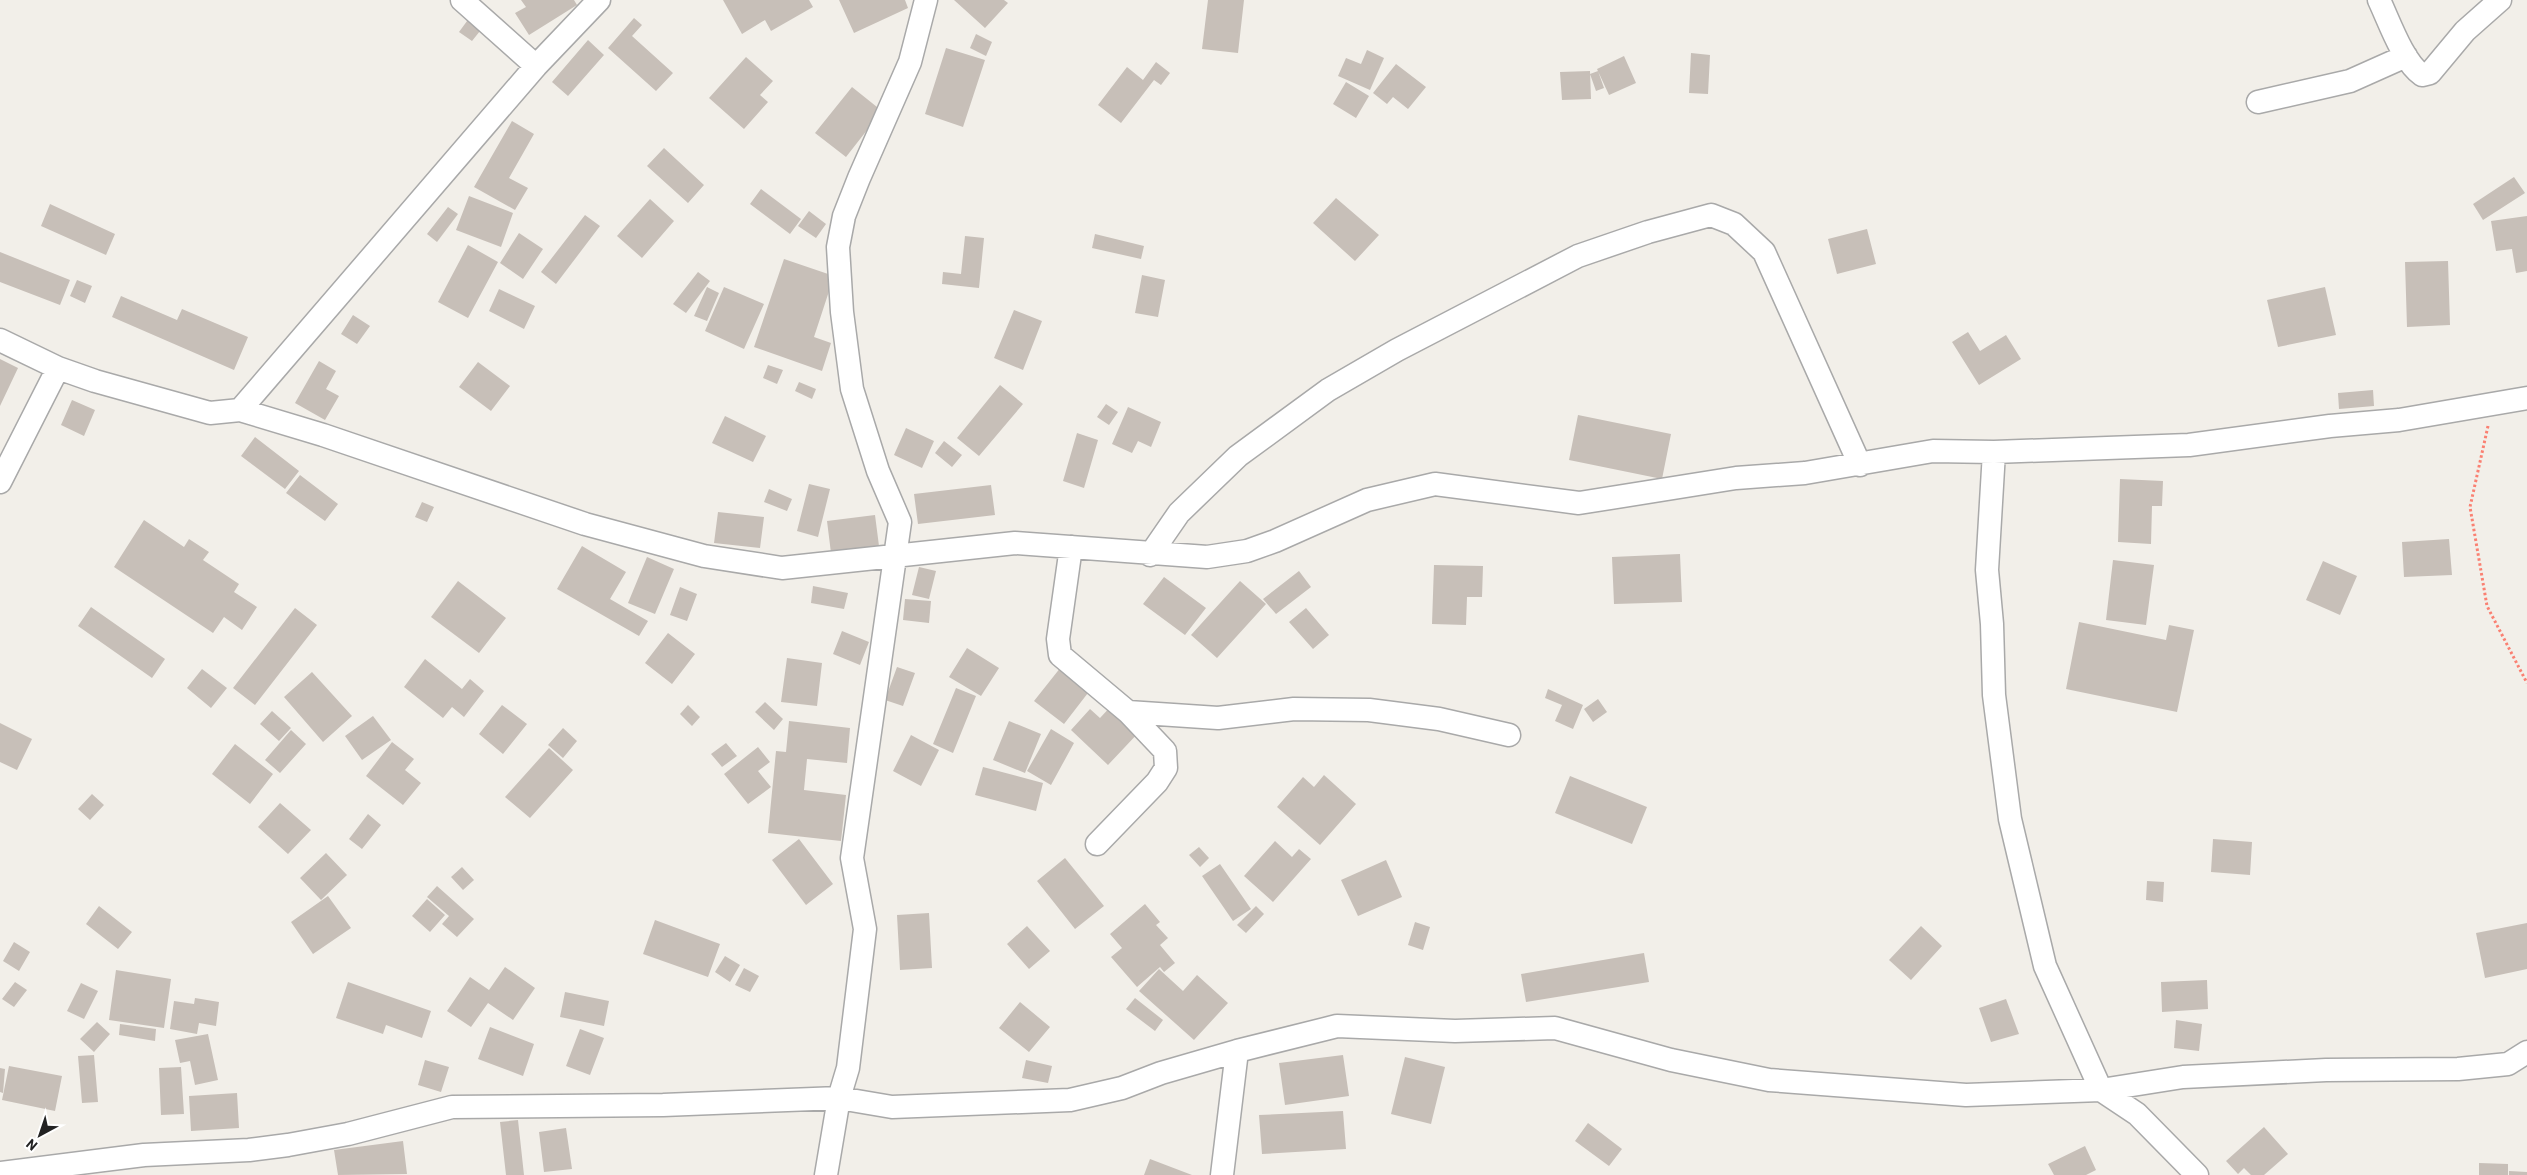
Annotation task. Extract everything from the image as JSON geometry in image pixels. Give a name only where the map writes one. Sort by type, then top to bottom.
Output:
[{"type":"street","points":[[462,0],[536,66]]},
{"type":"street","points":[[240,410],[536,66],[599,0]]},
{"type":"street","points":[[826,1175],[839,1098],[848,1068],[865,929],[852,858],[900,522],[878,471],[852,389],[842,312],[838,247],[844,216],[910,62],[926,0]]},
{"type":"street","points":[[2380,0],[2406,56],[2416,70],[2422,74],[2430,73],[2465,31],[2500,0]]},
{"type":"street","points":[[2258,102],[2350,81],[2406,56]]},
{"type":"street","points":[[1150,555],[1179,513],[1238,456],[1328,390],[1397,350],[1578,256],[1648,232],[1711,215],[1734,224],[1764,252],[1860,465]]},
{"type":"street","points":[[0,340],[58,368],[95,381],[210,413],[240,410],[332,438],[586,524],[704,556],[782,568],[896,558],[1015,543],[1150,555],[1207,557],[1246,551],[1275,541],[1367,500],[1435,484],[1579,503],[1736,478],[1805,473],[1860,465],[1933,451],[1994,452],[2189,445],[2330,426],[2399,420],[2527,398]]},
{"type":"street","points":[[0,482],[58,368]]},
{"type":"street","points":[[1994,452],[1987,570],[1992,624],[1994,695],[2010,819],[2045,966],[2101,1090],[2136,1114],[2197,1175]]},
{"type":"street","points":[[1071,547],[1058,639],[1060,655],[1128,712],[1165,751],[1166,768],[1157,782],[1097,844]]},
{"type":"street","points":[[1128,712],[1218,718],[1294,709],[1370,710],[1439,719],[1508,735]]},
{"type":"street","points":[[0,1173],[144,1155],[249,1150],[288,1145],[348,1134],[452,1107],[653,1105],[839,1098],[892,1107],[1070,1100],[1122,1088],[1161,1073],[1237,1051],[1338,1026],[1455,1031],[1554,1028],[1671,1060],[1769,1080],[1966,1095],[2101,1090],[2183,1077],[2326,1070],[2458,1069],[2508,1064],[2527,1052]]},
{"type":"street","points":[[1222,1175],[1237,1051]]},
{"type":"path","points":[[2493,405],[2470,507],[2487,606],[2527,683]]},
{"type":"building","points":[[521,0],[574,0],[577,5],[529,35],[515,13],[526,7]]},
{"type":"building","points":[[723,0],[809,0],[813,7],[771,31],[765,20],[742,34]]},
{"type":"building","points":[[839,0],[905,0],[908,8],[854,33]]},
{"type":"building","points":[[954,0],[1004,0],[1008,3],[985,28]]},
{"type":"building","points":[[1208,0],[1244,0],[1238,53],[1202,49]]},
{"type":"building","points":[[470,17],[484,26],[472,41],[459,32]]},
{"type":"building","points":[[634,18],[642,25],[632,36],[673,73],[656,91],[608,48]]},
{"type":"building","points":[[976,34],[992,42],[986,56],[970,48]]},
{"type":"building","points":[[588,40],[604,55],[568,96],[552,82]]},
{"type":"building","points":[[946,48],[985,60],[963,127],[925,114]]},
{"type":"building","points":[[1367,50],[1384,58],[1370,90],[1338,76],[1346,58],[1361,64]]},
{"type":"building","points":[[1691,53],[1710,55],[1708,94],[1689,93]]},
{"type":"building","points":[[1624,56],[1636,83],[1609,95],[1597,69]]},
{"type":"building","points":[[746,57],[773,81],[760,95],[768,102],[744,129],[709,98]]},
{"type":"building","points":[[1156,62],[1170,73],[1161,85],[1154,80],[1121,123],[1098,105],[1127,67],[1143,80]]},
{"type":"building","points":[[1396,64],[1426,87],[1408,109],[1393,97],[1387,104],[1373,93]]},
{"type":"building","points":[[1590,71],[1591,99],[1562,100],[1560,72]]},
{"type":"building","points":[[1598,71],[1604,88],[1596,91],[1590,74]]},
{"type":"building","points":[[1346,82],[1369,96],[1356,118],[1333,104]]},
{"type":"building","points":[[852,87],[882,111],[846,157],[815,133]]},
{"type":"building","points":[[512,121],[534,134],[509,178],[528,188],[515,210],[474,187]]},
{"type":"building","points":[[664,148],[704,185],[688,203],[647,166]]},
{"type":"building","points":[[2514,177],[2525,193],[2483,220],[2473,204]]},
{"type":"building","points":[[761,189],[801,219],[790,234],[750,204]]},
{"type":"building","points":[[469,196],[513,213],[501,247],[456,230]]},
{"type":"building","points":[[1336,198],[1379,235],[1355,261],[1313,223]]},
{"type":"building","points":[[650,199],[674,221],[642,258],[617,236]]},
{"type":"building","points":[[50,204],[115,234],[106,255],[41,226]]},
{"type":"building","points":[[448,207],[458,214],[437,242],[427,234]]},
{"type":"building","points":[[809,211],[826,224],[816,238],[798,226]]},
{"type":"building","points":[[585,215],[600,226],[556,284],[541,272]]},
{"type":"building","points":[[2527,216],[2527,271],[2516,273],[2512,249],[2496,251],[2491,221]]},
{"type":"building","points":[[1867,229],[1876,264],[1837,274],[1828,239]]},
{"type":"building","points":[[519,233],[543,249],[523,279],[500,263]]},
{"type":"building","points":[[1095,234],[1144,246],[1141,259],[1092,248]]},
{"type":"building","points":[[965,236],[984,238],[979,288],[942,284],[943,272],[961,274]]},
{"type":"building","points":[[468,245],[498,262],[468,318],[438,302]]},
{"type":"building","points":[[0,252],[70,280],[60,305],[0,282]]},
{"type":"building","points":[[784,259],[834,276],[814,337],[831,343],[822,371],[754,347]]},
{"type":"building","points":[[2448,261],[2450,325],[2407,327],[2405,262]]},
{"type":"building","points":[[698,272],[710,281],[686,313],[673,304]]},
{"type":"building","points":[[1142,275],[1165,280],[1158,317],[1135,313]]},
{"type":"building","points":[[77,280],[92,286],[85,303],[70,296]]},
{"type":"building","points":[[707,287],[719,293],[707,321],[694,316]]},
{"type":"building","points":[[724,287],[764,304],[744,349],[705,331]]},
{"type":"building","points":[[2325,287],[2336,335],[2278,347],[2267,300]]},
{"type":"building","points":[[499,289],[535,306],[524,329],[489,311]]},
{"type":"building","points":[[121,296],[177,320],[182,309],[248,337],[234,370],[112,317]]},
{"type":"building","points":[[1014,310],[1042,321],[1023,370],[994,358]]},
{"type":"building","points":[[353,315],[370,326],[357,344],[341,334]]},
{"type":"building","points":[[1968,332],[1980,351],[2006,335],[2021,359],[1979,385],[1952,342]]},
{"type":"building","points":[[0,359],[18,368],[0,406]]},
{"type":"building","points":[[319,361],[336,371],[326,389],[339,396],[325,420],[295,403]]},
{"type":"building","points":[[478,362],[510,386],[491,411],[459,387]]},
{"type":"building","points":[[768,365],[783,370],[777,384],[763,378]]},
{"type":"building","points":[[799,382],[816,389],[812,399],[795,391]]},
{"type":"building","points":[[1000,385],[1023,404],[979,456],[957,438]]},
{"type":"building","points":[[2373,390],[2374,406],[2339,409],[2338,393]]},
{"type":"building","points":[[72,400],[95,410],[84,436],[61,425]]},
{"type":"building","points":[[1106,404],[1118,412],[1109,425],[1097,417]]},
{"type":"building","points":[[1128,407],[1161,422],[1151,447],[1138,441],[1132,453],[1112,444]]},
{"type":"building","points":[[1578,415],[1671,434],[1662,479],[1569,460]]},
{"type":"building","points":[[725,416],[766,436],[753,462],[712,443]]},
{"type":"building","points":[[906,428],[934,441],[922,468],[894,455]]},
{"type":"building","points":[[1077,433],[1098,440],[1084,488],[1063,481]]},
{"type":"building","points":[[255,437],[299,471],[285,489],[241,456]]},
{"type":"building","points":[[944,441],[962,455],[952,467],[935,453]]},
{"type":"building","points":[[300,475],[338,504],[325,521],[286,493]]},
{"type":"building","points":[[2120,479],[2163,481],[2162,506],[2152,506],[2151,544],[2118,542]]},
{"type":"building","points":[[809,484],[830,489],[818,537],[797,531]]},
{"type":"building","points":[[991,485],[995,515],[918,524],[914,494]]},
{"type":"building","points":[[769,489],[792,499],[787,511],[764,502]]},
{"type":"building","points":[[422,502],[434,507],[427,522],[415,517]]},
{"type":"building","points":[[718,512],[764,517],[760,548],[714,543]]},
{"type":"building","points":[[875,515],[879,546],[831,553],[827,521]]},
{"type":"building","points":[[144,520],[184,547],[189,539],[209,552],[203,560],[239,584],[234,592],[257,607],[242,630],[224,617],[213,633],[114,567]]},
{"type":"building","points":[[2449,539],[2452,575],[2404,577],[2402,542]]},
{"type":"building","points":[[582,546],[626,572],[610,599],[648,621],[639,636],[557,589]]},
{"type":"building","points":[[1680,554],[1682,602],[1614,604],[1612,557]]},
{"type":"building","points":[[647,557],[674,569],[655,614],[628,603]]},
{"type":"building","points":[[2113,560],[2154,565],[2146,625],[2106,620]]},
{"type":"building","points":[[2323,561],[2357,576],[2340,615],[2306,600]]},
{"type":"building","points":[[1434,565],[1483,566],[1482,597],[1467,597],[1466,625],[1432,624]]},
{"type":"building","points":[[919,567],[936,571],[929,599],[912,595]]},
{"type":"building","points":[[1299,571],[1311,587],[1276,614],[1263,599]]},
{"type":"building","points":[[1164,577],[1206,608],[1185,635],[1143,604]]},
{"type":"building","points":[[458,581],[506,618],[479,653],[431,617]]},
{"type":"building","points":[[1240,581],[1266,604],[1217,658],[1191,635]]},
{"type":"building","points":[[813,586],[848,593],[844,609],[811,603]]},
{"type":"building","points":[[680,587],[697,594],[687,621],[670,615]]},
{"type":"building","points":[[905,599],[931,601],[929,623],[903,620]]},
{"type":"building","points":[[91,607],[165,659],[152,678],[78,626]]},
{"type":"building","points":[[295,608],[317,625],[255,705],[233,688]]},
{"type":"building","points":[[1306,608],[1329,635],[1313,649],[1289,622]]},
{"type":"building","points":[[2079,622],[2166,640],[2169,625],[2194,630],[2177,712],[2066,689]]},
{"type":"building","points":[[842,631],[869,642],[860,665],[833,654]]},
{"type":"building","points":[[668,633],[695,654],[672,684],[645,663]]},
{"type":"building","points":[[967,648],[999,668],[981,696],[949,677]]},
{"type":"building","points":[[787,658],[822,663],[817,706],[781,702]]},
{"type":"building","points":[[425,659],[462,689],[470,679],[484,691],[464,717],[452,707],[443,718],[404,687]]},
{"type":"building","points":[[897,667],[915,673],[903,706],[885,700]]},
{"type":"building","points":[[1061,667],[1091,689],[1064,724],[1034,701]]},
{"type":"building","points":[[202,669],[227,688],[211,708],[187,688]]},
{"type":"building","points":[[312,672],[352,716],[323,742],[284,697]]},
{"type":"building","points":[[956,688],[976,696],[953,753],[933,744]]},
{"type":"building","points":[[1548,689],[1583,705],[1573,729],[1555,721],[1562,705],[1545,698]]},
{"type":"building","points":[[1598,699],[1607,712],[1593,722],[1584,709]]},
{"type":"building","points":[[765,702],[783,719],[774,730],[755,712]]},
{"type":"building","points":[[1113,704],[1141,730],[1108,765],[1071,730],[1090,709],[1100,718]]},
{"type":"building","points":[[502,705],[527,724],[503,754],[479,734]]},
{"type":"building","points":[[688,705],[700,717],[692,726],[680,714]]},
{"type":"building","points":[[272,711],[291,728],[279,741],[260,724]]},
{"type":"building","points":[[373,716],[391,740],[362,760],[345,736]]},
{"type":"building","points":[[789,721],[850,728],[847,763],[807,759],[804,790],[846,795],[841,841],[768,833],[776,751],[786,752]]},
{"type":"building","points":[[1009,721],[1041,734],[1025,773],[993,760]]},
{"type":"building","points":[[0,723],[32,739],[17,770],[0,762]]},
{"type":"building","points":[[563,728],[577,741],[563,758],[548,745]]},
{"type":"building","points":[[1051,729],[1074,743],[1051,785],[1027,771]]},
{"type":"building","points":[[291,730],[306,744],[280,773],[265,760]]},
{"type":"building","points":[[911,735],[939,750],[921,786],[893,771]]},
{"type":"building","points":[[392,742],[414,759],[405,770],[421,783],[403,805],[366,776]]},
{"type":"building","points":[[726,743],[737,756],[722,767],[711,754]]},
{"type":"building","points":[[235,744],[273,774],[250,804],[212,774]]},
{"type":"building","points":[[758,747],[770,762],[758,771],[771,787],[748,804],[724,774]]},
{"type":"building","points":[[549,748],[573,770],[530,818],[505,797]]},
{"type":"building","points":[[983,767],[1043,783],[1036,811],[975,795]]},
{"type":"building","points":[[1324,775],[1356,804],[1320,845],[1277,807],[1303,777],[1314,787]]},
{"type":"building","points":[[1570,776],[1647,807],[1632,844],[1555,813]]},
{"type":"building","points":[[92,794],[104,805],[90,820],[78,809]]},
{"type":"building","points":[[280,803],[311,830],[288,854],[258,827]]},
{"type":"building","points":[[368,814],[381,825],[362,849],[349,839]]},
{"type":"building","points":[[799,839],[833,884],[806,905],[772,860]]},
{"type":"building","points":[[2213,839],[2252,842],[2250,875],[2211,872]]},
{"type":"building","points":[[1275,841],[1292,857],[1299,849],[1311,859],[1273,902],[1244,876]]},
{"type":"building","points":[[1199,847],[1209,858],[1200,867],[1189,855]]},
{"type":"building","points":[[326,853],[347,875],[321,900],[300,878]]},
{"type":"building","points":[[1065,858],[1104,906],[1075,929],[1037,881]]},
{"type":"building","points":[[1386,860],[1402,897],[1358,916],[1341,880]]},
{"type":"building","points":[[1220,864],[1251,909],[1233,921],[1202,876]]},
{"type":"building","points":[[462,867],[474,880],[463,890],[451,877]]},
{"type":"building","points":[[2147,881],[2164,882],[2163,902],[2146,900]]},
{"type":"building","points":[[437,886],[474,919],[457,937],[442,924],[449,916],[427,897]]},
{"type":"building","points":[[328,896],[351,928],[313,954],[291,922]]},
{"type":"building","points":[[427,899],[445,915],[430,932],[412,916]]},
{"type":"building","points":[[1145,904],[1160,922],[1156,925],[1168,938],[1160,945],[1175,963],[1164,972],[1160,967],[1137,987],[1111,957],[1122,948],[1110,934]]},
{"type":"building","points":[[99,906],[132,932],[118,949],[86,924]]},
{"type":"building","points":[[1256,906],[1264,914],[1246,933],[1237,925]]},
{"type":"building","points":[[929,913],[932,968],[900,970],[897,915]]},
{"type":"building","points":[[655,920],[720,944],[708,977],[643,954]]},
{"type":"building","points":[[1415,922],[1430,927],[1423,950],[1408,945]]},
{"type":"building","points":[[2527,923],[2527,969],[2485,978],[2476,933]]},
{"type":"building","points":[[1027,926],[1050,951],[1029,969],[1007,944]]},
{"type":"building","points":[[1921,926],[1942,946],[1911,980],[1889,960]]},
{"type":"building","points":[[14,942],[30,952],[19,971],[3,961]]},
{"type":"building","points":[[1644,953],[1649,982],[1526,1002],[1521,974]]},
{"type":"building","points":[[725,956],[740,965],[730,982],[715,972]]},
{"type":"building","points":[[505,967],[535,988],[513,1020],[488,1003],[471,1027],[447,1011],[470,977],[489,990]]},
{"type":"building","points":[[744,968],[759,976],[750,992],[735,985]]},
{"type":"building","points":[[1159,969],[1183,991],[1197,975],[1228,1003],[1194,1040],[1139,991]]},
{"type":"building","points":[[116,970],[171,979],[164,1028],[109,1020]]},
{"type":"building","points":[[2207,980],[2208,1009],[2162,1012],[2161,982]]},
{"type":"building","points":[[15,982],[27,990],[14,1007],[2,999]]},
{"type":"building","points":[[348,982],[431,1011],[422,1038],[386,1025],[383,1034],[336,1018]]},
{"type":"building","points":[[81,983],[98,991],[84,1019],[67,1011]]},
{"type":"building","points":[[565,992],[609,1001],[604,1026],[560,1017]]},
{"type":"building","points":[[195,998],[219,1002],[216,1026],[199,1023],[197,1034],[170,1029],[174,1001],[194,1004]]},
{"type":"building","points":[[1135,998],[1163,1020],[1155,1031],[1126,1009]]},
{"type":"building","points":[[2006,999],[2019,1034],[1991,1042],[1979,1008]]},
{"type":"building","points":[[1020,1002],[1050,1027],[1029,1052],[999,1028]]},
{"type":"building","points":[[2176,1020],[2202,1024],[2199,1051],[2174,1048]]},
{"type":"building","points":[[97,1022],[110,1034],[94,1052],[80,1039]]},
{"type":"building","points":[[120,1024],[156,1029],[155,1041],[119,1035]]},
{"type":"building","points":[[490,1027],[534,1044],[523,1076],[478,1059]]},
{"type":"building","points":[[580,1029],[604,1038],[590,1075],[566,1066]]},
{"type":"building","points":[[208,1034],[218,1080],[195,1085],[190,1061],[180,1063],[175,1040]]},
{"type":"building","points":[[94,1055],[98,1102],[82,1103],[78,1056]]},
{"type":"building","points":[[1343,1055],[1349,1096],[1285,1105],[1279,1063]]},
{"type":"building","points":[[1405,1057],[1445,1067],[1431,1124],[1391,1114]]},
{"type":"building","points":[[425,1060],[449,1067],[441,1092],[418,1085]]},
{"type":"building","points":[[1026,1060],[1052,1066],[1048,1083],[1022,1078]]},
{"type":"building","points":[[9,1066],[62,1076],[55,1111],[2,1100]]},
{"type":"building","points":[[181,1067],[184,1114],[161,1115],[159,1068]]},
{"type":"building","points":[[0,1068],[5,1069],[3,1093],[0,1092]]},
{"type":"building","points":[[237,1093],[239,1128],[191,1131],[189,1096]]},
{"type":"building","points":[[1343,1111],[1346,1149],[1262,1154],[1259,1115]]},
{"type":"building","points":[[518,1120],[524,1175],[506,1175],[500,1122]]},
{"type":"building","points":[[1588,1123],[1622,1149],[1609,1166],[1575,1141]]},
{"type":"building","points":[[2264,1127],[2288,1154],[2264,1175],[2251,1175],[2244,1168],[2238,1174],[2226,1161]]},
{"type":"building","points":[[566,1128],[572,1169],[544,1172],[539,1132]]},
{"type":"building","points":[[403,1141],[407,1174],[338,1175],[334,1150]]},
{"type":"building","points":[[2085,1146],[2096,1170],[2086,1175],[2054,1175],[2048,1164]]},
{"type":"building","points":[[1150,1159],[1192,1175],[1144,1175]]},
{"type":"building","points":[[2479,1163],[2508,1164],[2508,1175],[2479,1175]]},
{"type":"building","points":[[2509,1171],[2527,1172],[2527,1175],[2509,1175]]}]
